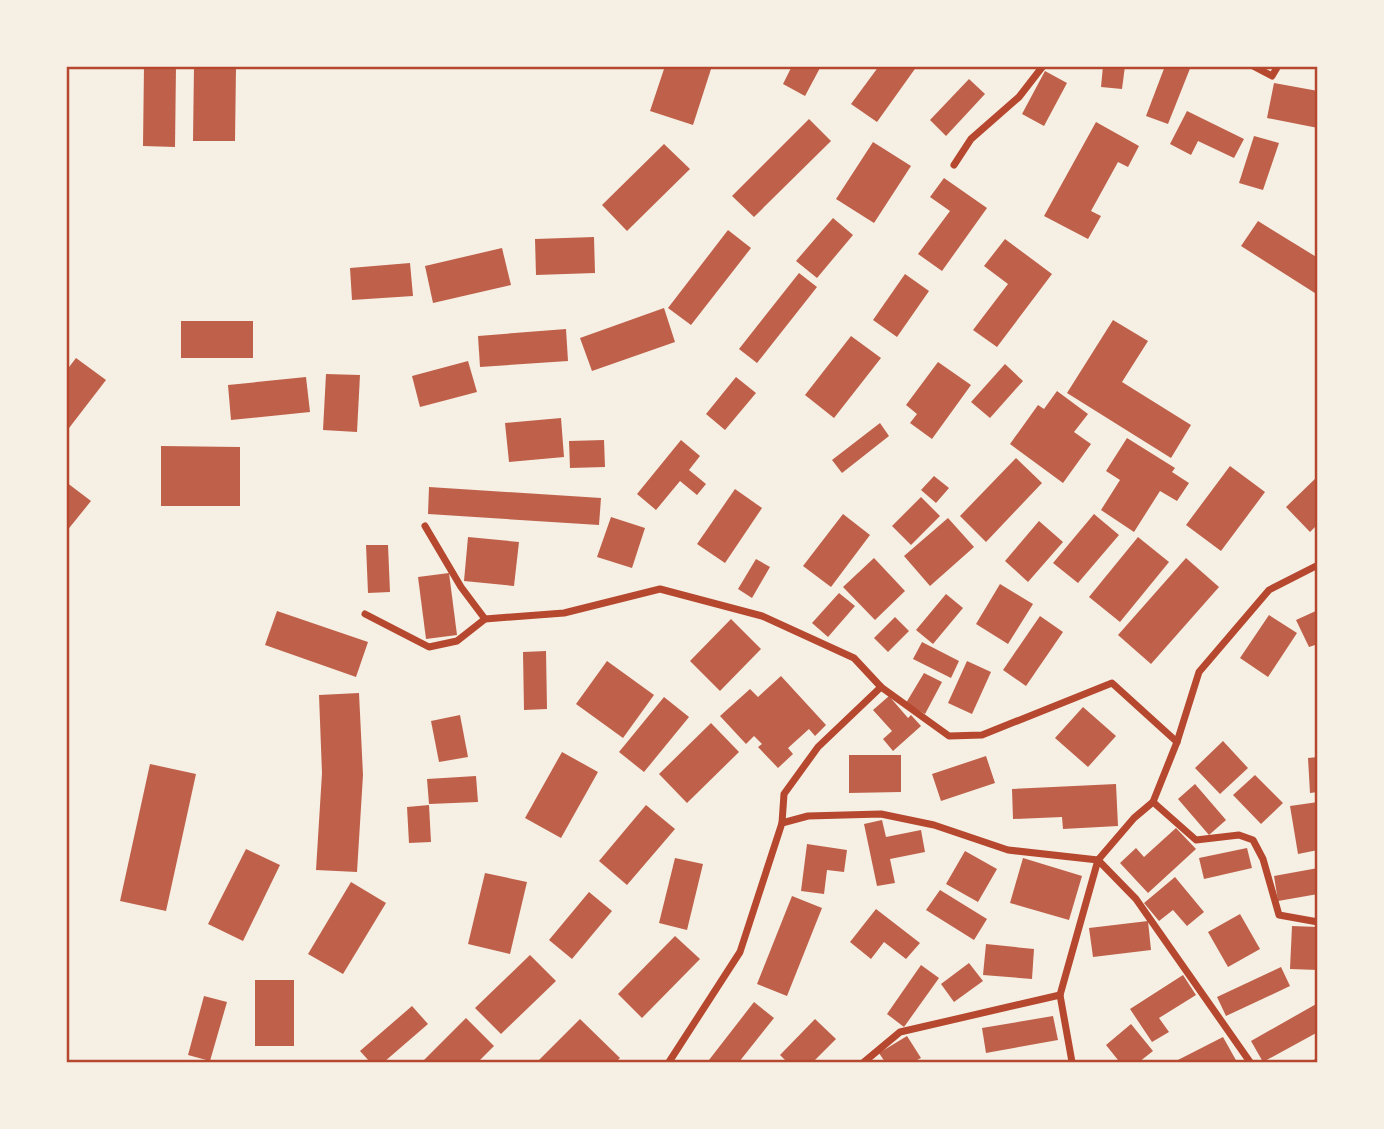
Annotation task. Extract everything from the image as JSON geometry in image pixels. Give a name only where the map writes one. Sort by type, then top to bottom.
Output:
[{"type":"street","points":[[954,165],[971,139],[1019,97],[1043,66]]},
{"type":"street","points":[[1253,66],[1272,76],[1278,66]]},
{"type":"street","points":[[425,526],[461,587],[485,619]]},
{"type":"street","points":[[1072,1062],[1060,995],[1098,860],[1134,818],[1153,802],[1177,742],[1199,672],[1269,590],[1318,565]]},
{"type":"street","points":[[365,614],[429,647],[457,641],[485,619],[564,613],[660,589],[762,616],[854,658],[881,688],[949,736],[982,735],[1112,683],[1177,742]]},
{"type":"street","points":[[669,1062],[740,952],[782,823],[784,794],[818,747],[881,688]]},
{"type":"street","points":[[1153,802],[1196,840],[1239,835],[1253,840],[1263,859],[1279,915],[1318,922]]},
{"type":"street","points":[[782,823],[808,816],[881,814],[934,825],[1008,850],[1098,860],[1136,899],[1250,1062]]},
{"type":"street","points":[[864,1062],[900,1032],[1060,995]]},
{"type":"building","points":[[144,66],[176,66],[175,147],[143,146]]},
{"type":"building","points":[[194,66],[236,66],[235,141],[193,141]]},
{"type":"building","points":[[665,66],[712,66],[693,125],[650,111]]},
{"type":"building","points":[[792,66],[821,66],[805,96],[783,84]]},
{"type":"building","points":[[879,66],[917,66],[877,122],[851,104]]},
{"type":"building","points":[[1103,66],[1125,66],[1122,89],[1101,87]]},
{"type":"building","points":[[1165,66],[1191,66],[1168,124],[1146,116]]},
{"type":"building","points":[[1045,71],[1067,83],[1044,126],[1022,114]]},
{"type":"building","points":[[969,79],[985,94],[946,136],[930,120]]},
{"type":"building","points":[[1274,83],[1318,91],[1318,128],[1267,118]]},
{"type":"building","points":[[1187,111],[1244,139],[1234,158],[1198,141],[1191,155],[1170,144]]},
{"type":"building","points":[[809,119],[831,141],[754,217],[732,196]]},
{"type":"building","points":[[1096,122],[1139,146],[1128,167],[1118,162],[1091,211],[1101,216],[1088,239],[1044,216]]},
{"type":"building","points":[[1254,136],[1279,143],[1263,190],[1239,183]]},
{"type":"building","points":[[873,142],[911,166],[874,223],[836,199]]},
{"type":"building","points":[[664,144],[690,169],[627,231],[602,205]]},
{"type":"building","points":[[944,178],[987,208],[942,271],[918,254],[950,211],[930,197]]},
{"type":"building","points":[[833,218],[853,235],[817,278],[796,261]]},
{"type":"building","points":[[1258,221],[1318,258],[1318,295],[1241,246]]},
{"type":"building","points":[[728,230],[751,248],[691,325],[668,308]]},
{"type":"building","points":[[594,237],[595,273],[536,275],[535,239]]},
{"type":"building","points":[[1005,239],[1052,274],[997,347],[973,330],[1008,284],[984,266]]},
{"type":"building","points":[[502,248],[511,285],[433,303],[425,266]]},
{"type":"building","points":[[410,263],[413,296],[352,300],[350,268]]},
{"type":"building","points":[[799,273],[817,287],[757,363],[739,349]]},
{"type":"building","points":[[905,274],[929,291],[897,337],[873,320]]},
{"type":"building","points":[[664,308],[675,342],[592,371],[580,338]]},
{"type":"building","points":[[1113,320],[1148,341],[1122,382],[1191,425],[1171,458],[1067,393]]},
{"type":"building","points":[[181,321],[253,321],[253,358],[181,358]]},
{"type":"building","points":[[566,329],[568,361],[480,367],[478,336]]},
{"type":"building","points":[[851,336],[881,358],[834,418],[805,395]]},
{"type":"building","points":[[76,358],[106,380],[66,432],[66,371]]},
{"type":"building","points":[[468,361],[477,392],[420,407],[412,376]]},
{"type":"building","points":[[938,362],[971,385],[932,439],[910,423],[917,414],[906,405]]},
{"type":"building","points":[[1005,364],[1023,381],[990,418],[971,402]]},
{"type":"building","points":[[326,374],[360,375],[357,432],[323,430]]},
{"type":"building","points":[[306,377],[310,412],[231,420],[228,385]]},
{"type":"building","points":[[736,377],[756,393],[725,430],[706,414]]},
{"type":"building","points":[[1057,391],[1088,414],[1074,432],[1091,444],[1063,483],[1010,444],[1038,405],[1044,409]]},
{"type":"building","points":[[561,418],[564,457],[509,462],[505,423]]},
{"type":"building","points":[[880,423],[889,436],[842,473],[832,460]]},
{"type":"building","points":[[1127,438],[1175,468],[1172,472],[1189,483],[1177,501],[1160,491],[1134,532],[1101,510],[1120,480],[1106,471]]},
{"type":"building","points":[[604,440],[605,467],[570,468],[569,441]]},
{"type":"building","points":[[681,440],[700,456],[689,470],[706,484],[697,495],[680,481],[656,510],[637,494]]},
{"type":"building","points":[[161,446],[240,447],[240,506],[161,506]]},
{"type":"building","points":[[1016,458],[1042,483],[986,542],[960,516]]},
{"type":"building","points":[[1230,466],[1265,492],[1221,551],[1186,525]]},
{"type":"building","points":[[934,476],[949,488],[936,503],[921,490]]},
{"type":"building","points":[[1318,476],[1318,524],[1310,532],[1286,507]]},
{"type":"building","points":[[66,482],[91,501],[66,532]]},
{"type":"building","points":[[429,487],[601,498],[599,525],[428,514]]},
{"type":"building","points":[[735,489],[762,508],[725,563],[697,544]]},
{"type":"building","points":[[921,497],[940,516],[911,545],[892,526]]},
{"type":"building","points":[[843,514],[870,535],[831,587],[803,566]]},
{"type":"building","points":[[1094,514],[1119,535],[1078,583],[1053,563]]},
{"type":"building","points":[[611,517],[645,528],[632,568],[597,557]]},
{"type":"building","points":[[948,518],[974,547],[930,586],[904,556]]},
{"type":"building","points":[[1039,521],[1063,542],[1028,582],[1005,561]]},
{"type":"building","points":[[468,537],[519,542],[514,586],[464,581]]},
{"type":"building","points":[[1138,537],[1169,562],[1120,622],[1089,597]]},
{"type":"building","points":[[366,545],[388,545],[390,592],[368,593]]},
{"type":"building","points":[[874,558],[905,591],[875,620],[843,587]]},
{"type":"building","points":[[1186,558],[1219,587],[1151,664],[1118,635]]},
{"type":"building","points":[[756,559],[770,567],[752,598],[738,589]]},
{"type":"building","points":[[449,573],[457,635],[426,639],[418,577]]},
{"type":"building","points":[[1000,584],[1033,604],[1008,644],[976,624]]},
{"type":"building","points":[[839,593],[855,606],[828,637],[812,623]]},
{"type":"building","points":[[946,594],[963,608],[933,644],[916,630]]},
{"type":"building","points":[[1318,610],[1318,644],[1309,647],[1296,620]]},
{"type":"building","points":[[277,611],[368,642],[356,677],[265,645]]},
{"type":"building","points":[[1269,615],[1297,633],[1268,677],[1240,658]]},
{"type":"building","points":[[1040,616],[1063,632],[1026,686],[1003,670]]},
{"type":"building","points":[[895,617],[909,631],[888,652],[874,638]]},
{"type":"building","points":[[731,619],[761,649],[720,691],[690,661]]},
{"type":"building","points":[[922,642],[959,661],[951,678],[913,659]]},
{"type":"building","points":[[546,651],[547,709],[524,710],[523,652]]},
{"type":"building","points":[[607,661],[654,695],[623,738],[576,704]]},
{"type":"building","points":[[967,661],[991,672],[972,714],[948,703]]},
{"type":"building","points":[[924,673],[942,682],[925,714],[906,703]]},
{"type":"building","points":[[781,676],[826,725],[815,736],[809,729],[788,748],[793,754],[778,768],[758,747],[762,744],[754,736],[746,744],[720,716],[750,689],[758,697]]},
{"type":"building","points":[[359,693],[363,775],[357,872],[316,870],[322,773],[319,695]]},
{"type":"building","points":[[889,696],[908,718],[911,715],[921,726],[893,751],[883,739],[892,731],[873,710]]},
{"type":"building","points":[[664,697],[689,717],[644,772],[619,752]]},
{"type":"building","points":[[1083,707],[1116,736],[1088,767],[1055,738]]},
{"type":"building","points":[[460,715],[468,757],[439,762],[431,721]]},
{"type":"building","points":[[711,723],[739,752],[687,803],[659,774]]},
{"type":"building","points":[[1223,741],[1248,768],[1220,794],[1195,768]]},
{"type":"building","points":[[562,752],[598,772],[561,838],[525,818]]},
{"type":"building","points":[[849,755],[901,755],[901,792],[849,793]]},
{"type":"building","points":[[986,756],[995,783],[941,801],[932,774]]},
{"type":"building","points":[[1318,757],[1318,792],[1310,793],[1308,758]]},
{"type":"building","points":[[150,764],[196,774],[166,911],[120,901]]},
{"type":"building","points":[[1255,775],[1283,803],[1261,824],[1233,795]]},
{"type":"building","points":[[476,776],[478,802],[429,804],[427,779]]},
{"type":"building","points":[[1116,784],[1118,826],[1063,829],[1062,817],[1013,819],[1012,789]]},
{"type":"building","points":[[1195,784],[1226,820],[1209,835],[1178,799]]},
{"type":"building","points":[[1318,802],[1318,850],[1298,854],[1290,806]]},
{"type":"building","points":[[429,805],[431,842],[409,843],[407,807]]},
{"type":"building","points":[[646,805],[675,829],[627,885],[599,861]]},
{"type":"building","points":[[882,820],[886,837],[921,830],[925,852],[890,859],[895,883],[877,886],[864,824]]},
{"type":"building","points":[[1176,828],[1196,849],[1148,893],[1120,863],[1136,848],[1144,857]]},
{"type":"building","points":[[807,844],[847,850],[844,872],[827,870],[824,894],[801,891]]},
{"type":"building","points":[[1247,848],[1252,868],[1204,879],[1199,858]]},
{"type":"building","points":[[246,849],[280,865],[243,941],[208,924]]},
{"type":"building","points":[[965,851],[997,869],[978,902],[946,884]]},
{"type":"building","points":[[675,858],[703,864],[687,930],[659,923]]},
{"type":"building","points":[[1023,858],[1082,876],[1069,920],[1010,903]]},
{"type":"building","points":[[1318,868],[1318,894],[1278,901],[1274,876]]},
{"type":"building","points":[[485,873],[527,882],[510,954],[468,944]]},
{"type":"building","points":[[1175,877],[1204,912],[1187,926],[1173,910],[1159,921],[1144,903]]},
{"type":"building","points":[[351,882],[386,903],[343,974],[308,954]]},
{"type":"building","points":[[940,890],[987,919],[974,940],[926,910]]},
{"type":"building","points":[[589,892],[612,911],[572,959],[549,940]]},
{"type":"building","points":[[792,896],[822,908],[787,996],[757,984]]},
{"type":"building","points":[[876,909],[920,943],[906,959],[884,942],[871,959],[850,942]]},
{"type":"building","points":[[1240,914],[1260,949],[1228,967],[1208,932]]},
{"type":"building","points":[[1148,921],[1151,950],[1093,957],[1089,928]]},
{"type":"building","points":[[1292,926],[1318,927],[1318,970],[1290,969]]},
{"type":"building","points":[[675,936],[700,959],[642,1018],[618,994]]},
{"type":"building","points":[[986,944],[1034,949],[1032,979],[983,975]]},
{"type":"building","points":[[530,955],[556,981],[501,1034],[475,1008]]},
{"type":"building","points":[[969,963],[983,981],[954,1002],[941,984]]},
{"type":"building","points":[[921,965],[939,978],[904,1027],[887,1014]]},
{"type":"building","points":[[1281,967],[1290,986],[1226,1016],[1217,997]]},
{"type":"building","points":[[1183,975],[1196,995],[1159,1018],[1169,1032],[1152,1042],[1130,1009]]},
{"type":"building","points":[[255,980],[294,980],[294,1046],[255,1046]]},
{"type":"building","points":[[204,996],[227,1002],[210,1061],[188,1055]]},
{"type":"building","points":[[754,1002],[774,1018],[739,1062],[709,1060]]},
{"type":"building","points":[[1318,1003],[1318,1032],[1263,1062],[1251,1041]]},
{"type":"building","points":[[412,1006],[428,1024],[384,1062],[370,1062],[360,1051]]},
{"type":"building","points":[[1053,1016],[1058,1040],[986,1053],[982,1028]]},
{"type":"building","points":[[466,1018],[494,1046],[478,1062],[422,1062]]},
{"type":"building","points":[[580,1019],[620,1058],[616,1062],[537,1062]]},
{"type":"building","points":[[815,1019],[836,1039],[813,1062],[787,1062],[780,1055]]},
{"type":"building","points":[[1131,1024],[1153,1051],[1139,1062],[1115,1062],[1118,1060],[1106,1045]]},
{"type":"building","points":[[907,1036],[921,1058],[913,1062],[885,1062],[879,1053]]},
{"type":"building","points":[[1223,1037],[1237,1062],[1174,1062]]}]
